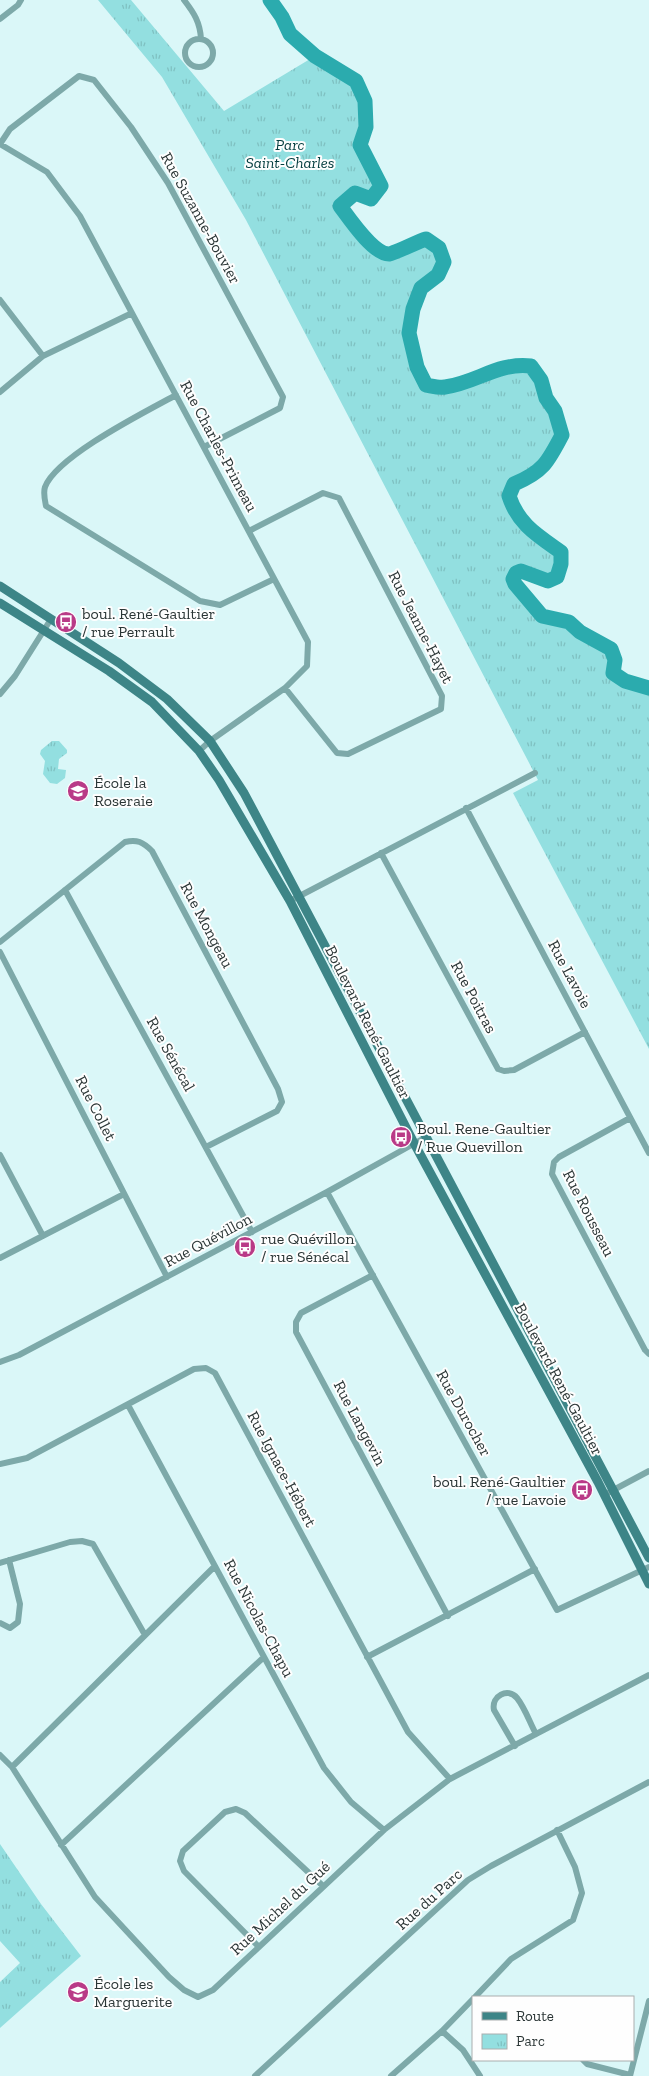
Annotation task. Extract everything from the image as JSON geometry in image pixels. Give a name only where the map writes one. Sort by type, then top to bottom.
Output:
[{"type":"street","points":[[0,19],[18,5],[21,0]]},
{"type":"street","points":[[184,0],[196,15],[200,26],[201,39]]},
{"type":"street","points":[[201,39],[211,46],[213,55],[205,65],[196,66],[188,62],[186,48],[192,41],[201,39]]},
{"type":"street","name":"Rue Suzanne-Bouvier","points":[[0,144],[10,129],[79,76],[94,80],[131,127],[163,175],[284,397],[280,408],[204,447]]},
{"type":"street","name":"Rue Charles-Primeau","points":[[0,144],[47,172],[80,216],[308,642],[307,666],[285,688],[210,741],[199,751]]},
{"type":"street","points":[[0,300],[43,356]]},
{"type":"street","points":[[0,392],[43,356],[132,313]]},
{"type":"street","points":[[176,395],[111,430],[55,470],[44,489],[46,506],[200,601],[220,605],[274,579]]},
{"type":"street","name":"Rue Jeanne-Hayet","points":[[249,531],[323,493],[339,498],[442,696],[441,709],[348,754],[337,753],[285,688]]},
{"type":"street","name":"Boulevard René-Gaultier","points":[[0,586],[119,663],[153,688],[210,741],[244,793],[649,1558]]},
{"type":"street","name":"Boulevard René-Gaultier","points":[[0,603],[109,671],[152,702],[199,751],[219,780],[290,901],[414,1143],[645,1569],[649,1584]]},
{"type":"street","points":[[0,694],[15,676],[51,619]]},
{"type":"street","points":[[290,901],[536,772]]},
{"type":"street","name":"Rue Lavoie","points":[[466,808],[649,1153]]},
{"type":"street","name":"Rue Mongeau","points":[[0,942],[125,842],[134,840],[144,843],[152,851],[278,1089],[282,1102],[278,1111],[206,1147]]},
{"type":"street","name":"Rue Poitras","points":[[381,853],[492,1062],[498,1068],[504,1071],[514,1070],[585,1032]]},
{"type":"street","name":"Rue Sénécal","points":[[65,890],[252,1232]]},
{"type":"street","name":"Rue Collet","points":[[0,952],[166,1277]]},
{"type":"street","name":"Rue Rousseau","points":[[630,1118],[559,1157],[554,1162],[552,1174],[645,1350],[649,1354]]},
{"type":"street","name":"Rue Quévillon","points":[[0,1362],[19,1355],[252,1232],[426,1137]]},
{"type":"street","points":[[0,1155],[43,1236]]},
{"type":"street","name":"Rue Durocher","points":[[327,1192],[557,1610],[645,1569]]},
{"type":"street","points":[[0,1258],[124,1194]]},
{"type":"street","name":"Rue Langevin","points":[[373,1275],[301,1313],[296,1322],[296,1332],[448,1616]]},
{"type":"street","name":"Rue Ignace-Hébert","points":[[0,1464],[26,1458],[194,1369],[206,1368],[215,1373],[408,1732],[450,1779]]},
{"type":"street","name":"Rue Nicolas-Chapu","points":[[128,1404],[324,1768],[351,1802],[384,1830]]},
{"type":"street","points":[[604,1495],[649,1471]]},
{"type":"street","points":[[0,1563],[70,1542],[82,1540],[93,1544],[145,1636]]},
{"type":"street","points":[[0,1623],[10,1628],[18,1622],[20,1604],[9,1560]]},
{"type":"street","points":[[12,1767],[215,1566]]},
{"type":"street","points":[[367,1657],[535,1569]]},
{"type":"street","points":[[61,1844],[264,1658]]},
{"type":"street","name":"Rue Michel du Gué","points":[[0,1755],[12,1767],[95,1897],[169,1978],[184,1990],[198,1997],[213,1990],[384,1830],[450,1779],[649,1675]]},
{"type":"street","points":[[515,1746],[493,1705],[500,1695],[508,1693],[516,1698],[536,1734]]},
{"type":"street","name":"Rue du Parc","points":[[255,2076],[468,1880],[557,1830],[649,1782]]},
{"type":"street","points":[[259,1947],[184,1871],[180,1861],[183,1851],[225,1812],[236,1809],[245,1813],[323,1886]]},
{"type":"street","points":[[476,1996],[511,1959],[573,1920],[582,1893],[574,1867],[557,1830]]},
{"type":"street","points":[[391,2076],[442,2031],[472,2000]]},
{"type":"street","points":[[634,2059],[649,2001]]},
{"type":"street","points":[[634,2024],[642,2026]]},
{"type":"street","points":[[442,2031],[463,2050],[480,2076]]},
{"type":"street","points":[[584,2061],[587,2064],[630,2075],[633,2061]]},
{"type":"green space","name":"Parc Saint-Charles","points":[[98,0],[131,0],[224,111],[315,56],[356,81],[365,101],[366,127],[360,145],[381,186],[371,199],[355,193],[340,206],[369,242],[383,252],[389,254],[426,239],[439,248],[444,262],[438,275],[421,288],[413,309],[409,333],[417,367],[426,385],[445,387],[456,385],[497,370],[519,366],[531,366],[541,380],[546,398],[555,411],[562,435],[544,465],[532,475],[514,484],[509,496],[523,522],[561,552],[561,564],[557,577],[548,581],[521,571],[516,573],[514,579],[515,584],[542,616],[569,622],[580,632],[611,649],[615,660],[613,673],[625,681],[649,688],[649,1049],[513,793],[538,780],[246,220],[162,77]]},
{"type":"green space","points":[[52,741],[59,741],[67,750],[67,753],[59,759],[58,769],[66,770],[65,778],[57,784],[50,783],[43,774],[45,761],[40,754],[41,750]]},
{"type":"green space","points":[[0,1844],[41,1904],[81,1956],[0,2028],[0,1982],[20,1963],[0,1941]]},
{"type":"waterway","points":[[270,0],[282,17],[290,34],[315,56],[356,81],[365,101],[366,127],[360,145],[381,186],[371,199],[355,193],[340,206],[369,242],[383,252],[389,254],[426,239],[439,248],[444,262],[438,275],[421,288],[413,309],[409,333],[417,367],[426,385],[445,387],[508,367],[531,366],[541,380],[546,398],[555,411],[562,435],[544,465],[532,475],[514,484],[509,496],[523,522],[561,552],[561,564],[557,577],[548,581],[521,571],[516,573],[513,579],[515,584],[542,616],[569,622],[580,632],[611,649],[615,660],[613,673],[625,681],[649,688]]},
{"type":"place","name":"boul. René-Gaultier / rue Perrault","points":[[66,622]]},
{"type":"place","name":"École la Roseraie","points":[[78,791]]},
{"type":"place","name":"Boul. Rene-Gaultier / Rue Quevillon","points":[[401,1137]]},
{"type":"place","name":"rue Quévillon / rue Sénécal","points":[[245,1247]]},
{"type":"place","name":"boul. René-Gaultier / rue Lavoie","points":[[582,1490]]},
{"type":"place","name":"École les Marguerite","points":[[78,1992]]}]
